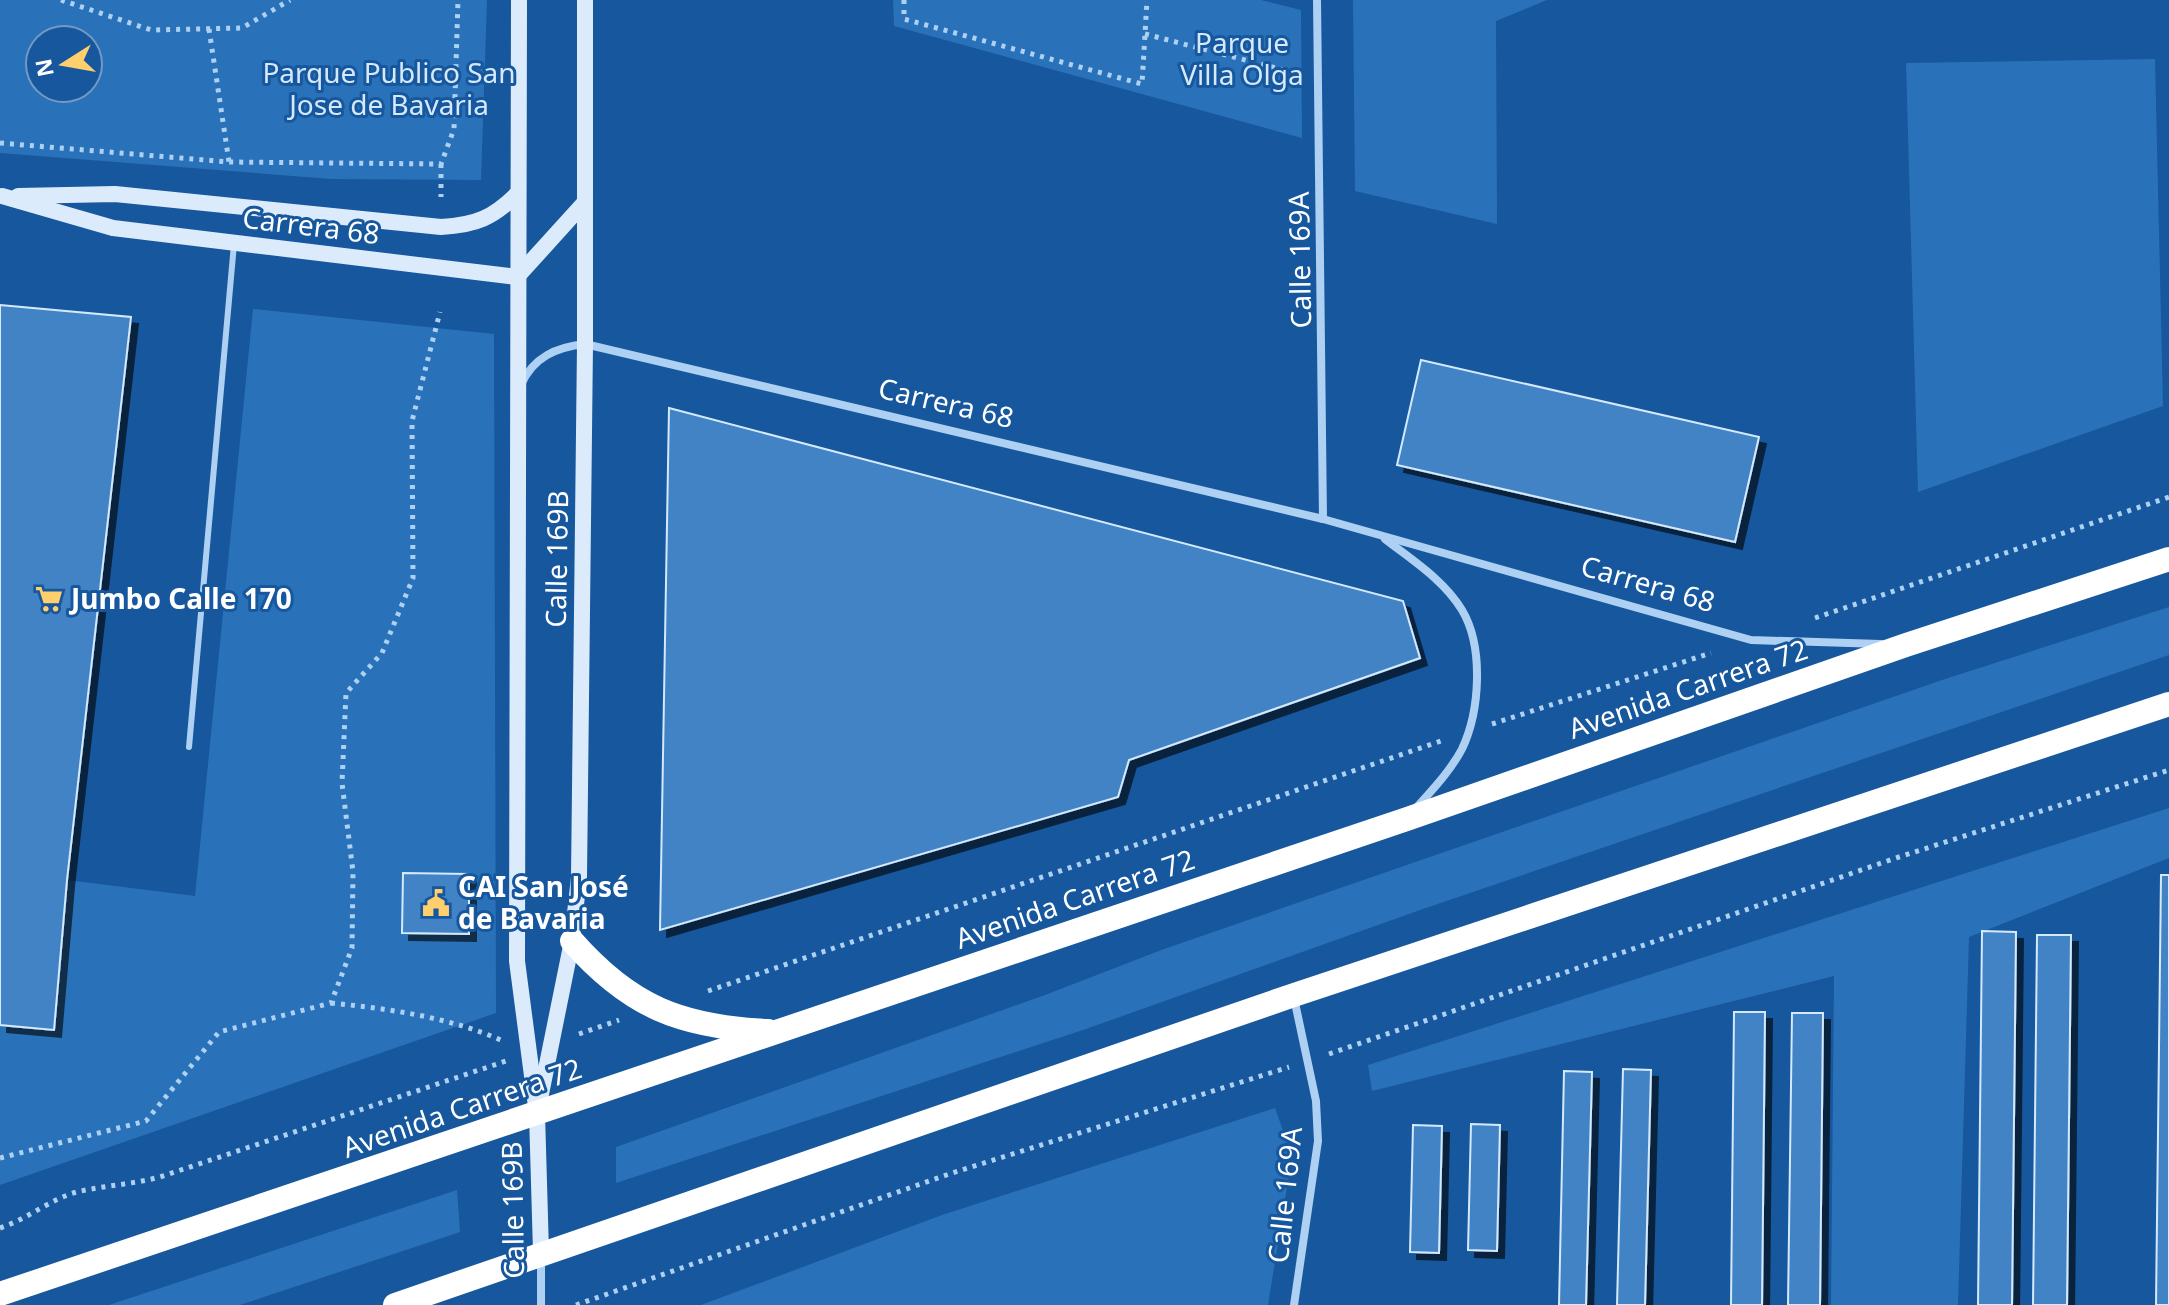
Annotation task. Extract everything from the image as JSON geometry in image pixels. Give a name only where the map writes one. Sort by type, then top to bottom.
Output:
[{"type":"highway","name":"Avenida Carrera 72","points":[[0,1294],[1407,819],[1906,645],[2169,559]]},
{"type":"highway","points":[[395,1305],[541,1252],[1294,995],[2169,704]]},
{"type":"highway","points":[[572,941],[608,979],[652,1008],[715,1028],[782,1031]]},
{"type":"main road","name":"Calle 169B","points":[[519,0],[517,961],[537,1114],[541,1252]]},
{"type":"main road","name":"Calle 169B","points":[[537,1114],[572,941],[579,877],[585,0]]},
{"type":"main road","name":"Carrera 68","points":[[1,196],[115,194],[441,227],[472,226],[486,220],[518,193]]},
{"type":"main road","name":"Carrera 68","points":[[1,196],[113,228],[517,277]]},
{"type":"main road","points":[[517,277],[584,203]]},
{"type":"street","name":"Calle 169A","points":[[1317,0],[1323,519]]},
{"type":"street","name":"Carrera 68","points":[[517,394],[536,362],[550,352],[585,344],[1323,519],[1751,640],[1906,645]]},
{"type":"street","name":"Carrera 68","points":[[1381,536],[1439,582],[1462,610],[1474,640],[1476,672],[1470,731],[1460,752],[1407,819]]},
{"type":"street","name":"Calle 169A","points":[[1294,995],[1308,1061],[1318,1141],[1294,1305]]},
{"type":"street","name":"Calle 169B","points":[[541,1252],[541,1305]]},
{"type":"lane","points":[[189,747],[234,242]]},
{"type":"path","points":[[61,0],[151,30],[242,28],[290,0]]},
{"type":"path","points":[[441,197],[441,164],[454,129],[458,0]]},
{"type":"path","points":[[904,0],[904,19],[1142,84],[1147,0]]},
{"type":"path","points":[[209,29],[229,162]]},
{"type":"path","points":[[1145,34],[1302,75]]},
{"type":"path","points":[[0,143],[229,162],[441,164]]},
{"type":"path","points":[[331,1003],[352,948],[353,872],[342,783],[346,693],[382,653],[413,578],[412,421],[440,312]]},
{"type":"path","points":[[1811,620],[2169,497]]},
{"type":"path","points":[[706,992],[1470,731],[1751,640]]},
{"type":"path","points":[[576,1305],[952,1173],[1308,1061],[1896,858],[2169,770]]},
{"type":"path","points":[[0,1158],[146,1121],[219,1032],[331,1003],[387,1009],[443,1020],[529,1053]]},
{"type":"path","points":[[551,1044],[652,1008]]},
{"type":"path","points":[[0,1228],[26,1219],[80,1191],[131,1185],[163,1176],[529,1053]]},
{"type":"green space","name":"Parque Publico San Jose de Bavaria","points":[[0,0],[487,0],[481,180],[331,179],[0,153]]},
{"type":"green space","name":"Parque Villa Olga","points":[[893,0],[1261,0],[1301,10],[1302,138],[894,26]]},
{"type":"green space","points":[[1353,0],[1547,0],[1496,21],[1497,224],[1355,191]]},
{"type":"green space","points":[[2155,59],[2163,406],[1918,492],[1906,63]]},
{"type":"green space","points":[[253,309],[494,334],[496,1013],[0,1185],[0,1025],[54,1029],[67,880],[195,896]]},
{"type":"green space","points":[[2169,607],[2169,655],[1420,910],[1086,1029],[616,1183],[616,1147],[1045,995],[1164,949],[1945,679]]},
{"type":"green space","points":[[2169,808],[2169,858],[1969,937],[1958,1305],[1831,1305],[1834,976],[1372,1091],[1368,1065]]},
{"type":"green space","points":[[1275,1108],[1292,1156],[1268,1305],[701,1305],[942,1215]]},
{"type":"green space","points":[[457,1190],[460,1232],[240,1305],[109,1305]]},
{"type":"building","name":"Jumbo Calle 170","points":[[0,305],[131,317],[67,880],[54,1030],[0,1025]]},
{"type":"building","points":[[1421,360],[1759,437],[1735,542],[1397,465]]},
{"type":"building","points":[[669,408],[1403,601],[1420,658],[1129,760],[1118,797],[660,930]]},
{"type":"building","name":"CAI San José de Bavaria","points":[[403,873],[469,874],[469,934],[402,933]]},
{"type":"building","points":[[2161,875],[2169,875],[2169,1305],[2156,1305]]},
{"type":"building","points":[[1982,931],[2016,932],[2012,1305],[1978,1305]]},
{"type":"building","points":[[2037,935],[2071,935],[2067,1305],[2033,1305]]},
{"type":"building","points":[[1734,1012],[1765,1012],[1762,1305],[1731,1305]]},
{"type":"building","points":[[1792,1013],[1823,1013],[1820,1305],[1788,1305]]},
{"type":"building","points":[[1623,1069],[1651,1070],[1645,1305],[1617,1305]]},
{"type":"building","points":[[1564,1071],[1592,1072],[1586,1305],[1559,1305]]},
{"type":"building","points":[[1471,1124],[1500,1125],[1497,1251],[1468,1250]]},
{"type":"building","points":[[1413,1125],[1442,1126],[1439,1253],[1410,1252]]},
{"type":"place","name":"Jumbo Calle 170","points":[[49,599]]},
{"type":"place","name":"CAI San José de Bavaria","points":[[436,903]]}]
